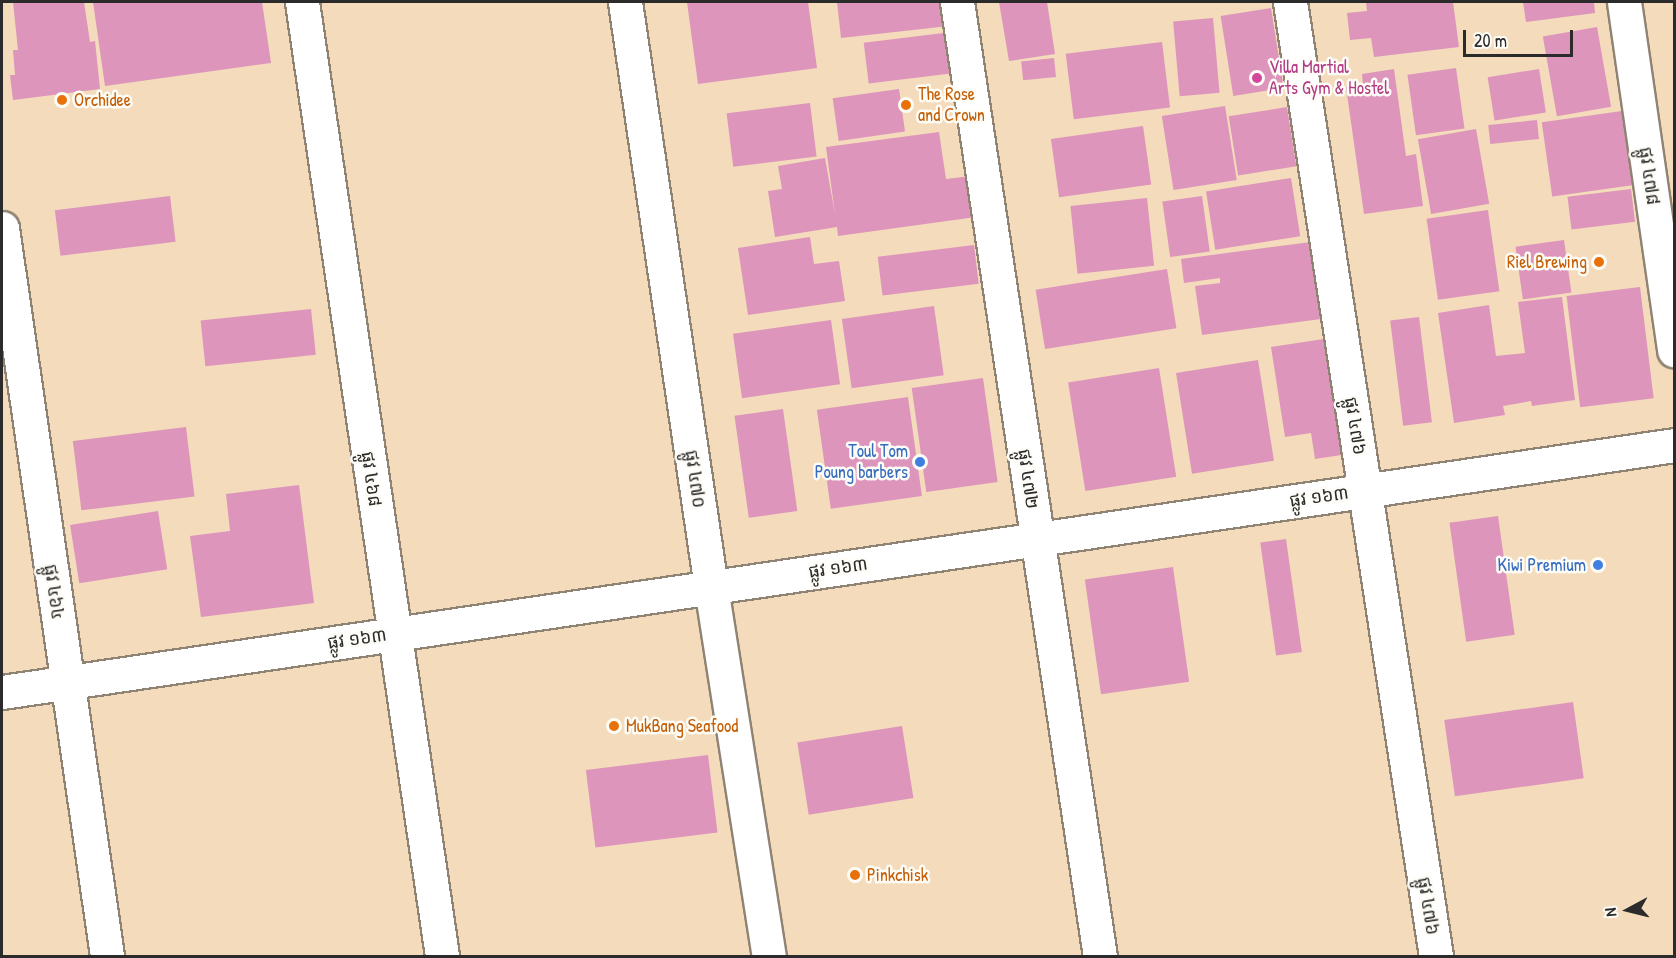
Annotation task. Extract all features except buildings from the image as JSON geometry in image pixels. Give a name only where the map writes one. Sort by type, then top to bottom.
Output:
[{"type":"street","name":"ផ្លូវ ៤៦៨","points":[[302,2],[442,957]]},
{"type":"street","name":"ផ្លូវ ៤៧០","points":[[625,2],[711,587],[769,957]]},
{"type":"street","name":"ផ្លូវ ៤៧២","points":[[957,2],[1100,957]]},
{"type":"street","name":"ផ្លូវ ៤៧៦","points":[[1290,2],[1436,957]]},
{"type":"street","name":"ផ្លូវ ៤៧៨","points":[[1624,2],[1674,350]]},
{"type":"street","name":"ផ្លូវ ៤៦៤","points":[[2,228],[107,957]]},
{"type":"street","name":"ផ្លូវ ១៦៣","points":[[2,692],[1674,445]]},
{"type":"place","name":"Villa Martial Arts Gym & Hostel","points":[[1257,78]]},
{"type":"place","name":"Orchidee","points":[[62,100]]},
{"type":"place","name":"The Rose and Crown","points":[[906,105]]},
{"type":"place","name":"Riel Brewing","points":[[1599,262]]},
{"type":"place","name":"Toul Tom Poung barbers","points":[[920,462]]},
{"type":"place","name":"Kiwi Premium","points":[[1598,565]]},
{"type":"place","name":"MukBang Seafood","points":[[614,726]]},
{"type":"place","name":"Pinkchisk","points":[[855,875]]}]
